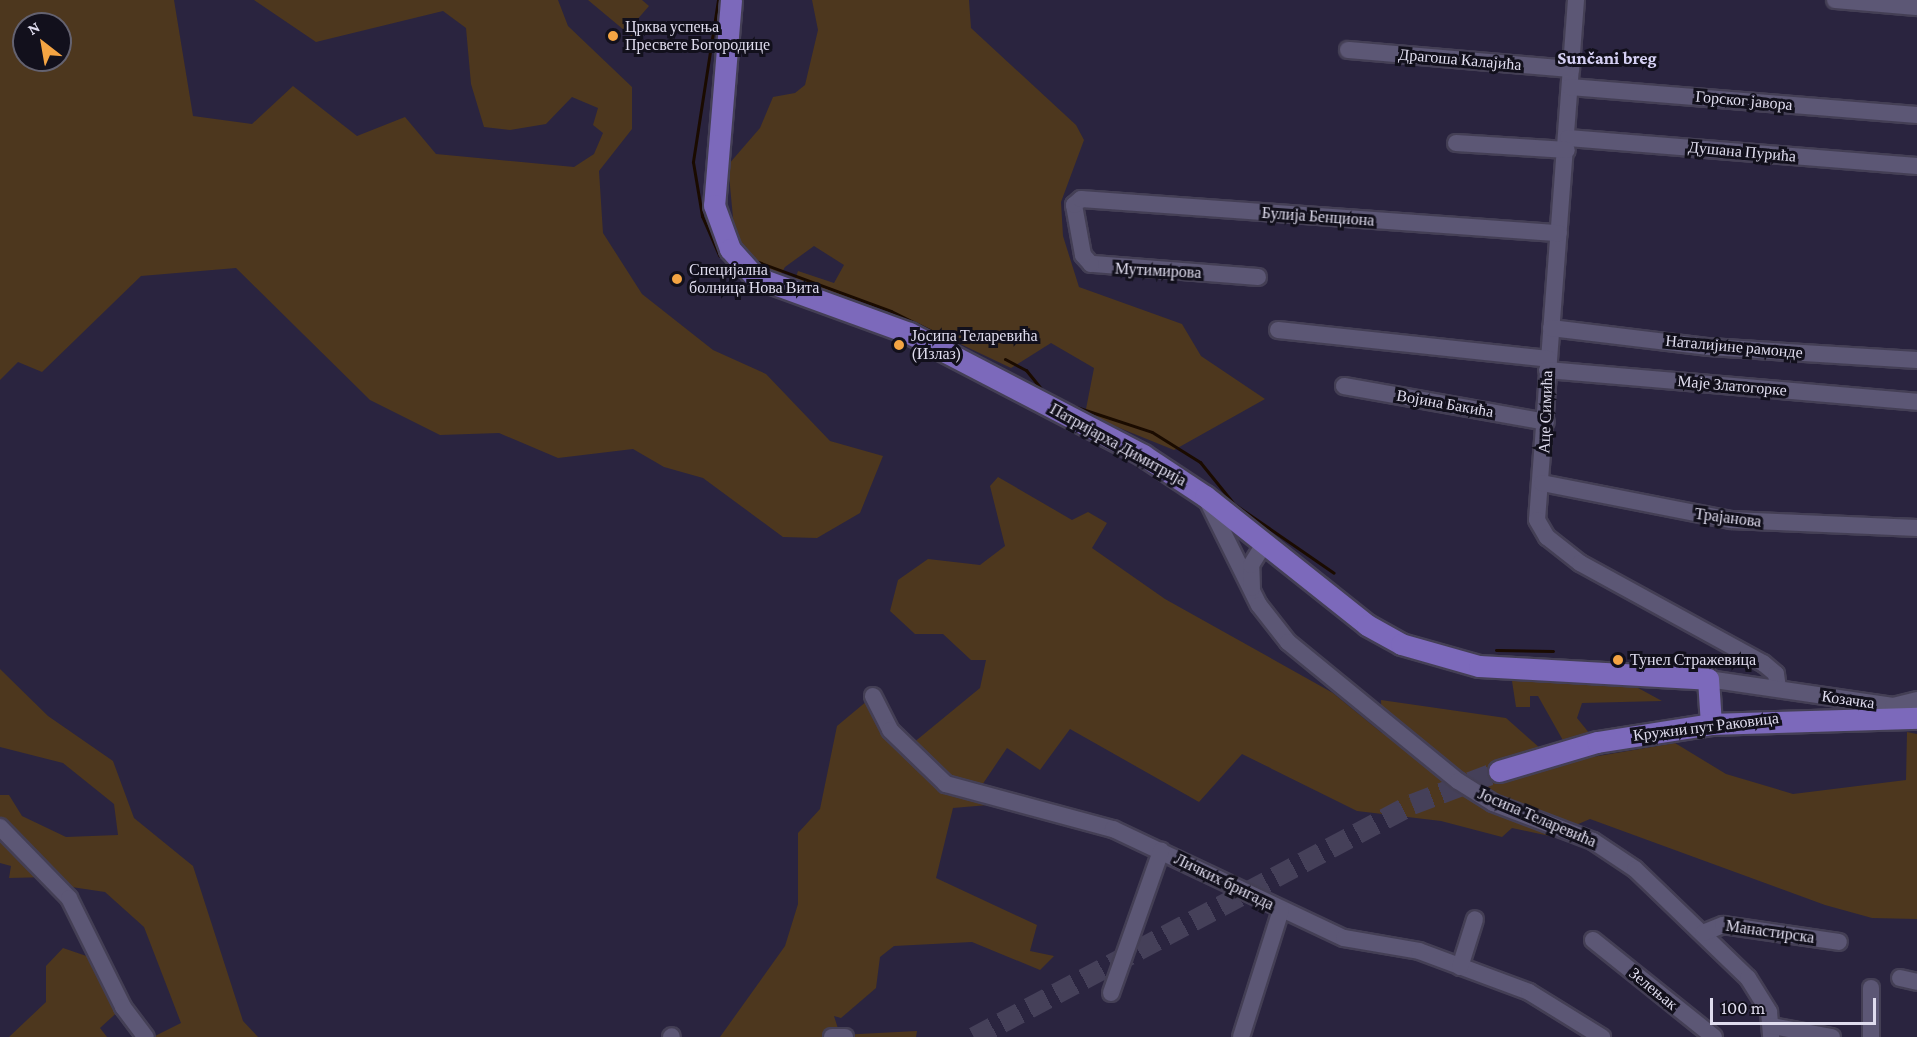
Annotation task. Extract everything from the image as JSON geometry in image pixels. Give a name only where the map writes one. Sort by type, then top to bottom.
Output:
[{"type":"main road","name":"Патријарха Димитрија","points":[[731,0],[713,192],[726,241],[748,272],[769,284],[932,344],[1143,455],[1205,496],[1367,625],[1440,659],[1501,668],[1708,679]]},
{"type":"main road","points":[[1708,679],[1711,724]]},
{"type":"main road","name":"Кружни пут Раковица","points":[[1499,771],[1607,740],[1711,724],[1917,718]]},
{"type":"street","name":"Аце Симића","points":[[1576,0],[1567,144],[1548,365],[1542,483],[1537,520],[1547,537],[1599,574],[1751,654],[1776,674],[1778,689]]},
{"type":"street","points":[[1835,0],[1917,7]]},
{"type":"street","name":"Драгоша Калајића","points":[[1348,50],[1571,69]]},
{"type":"street","name":"Горског јавора","points":[[1570,87],[1917,115]]},
{"type":"street","name":"Душана Пурића","points":[[1456,143],[1567,144],[1917,166]]},
{"type":"street","name":"Булија Бенциона","points":[[1077,201],[1559,233]]},
{"type":"street","name":"Мутимирова","points":[[1077,201],[1073,213],[1083,255],[1091,264],[1258,277]]},
{"type":"street","name":"Наталијине рамонде","points":[[1551,328],[1709,347],[1917,360]]},
{"type":"street","name":"Маје Златогорке","points":[[1278,330],[1548,365],[1917,402]]},
{"type":"street","name":"Војина Бакића","points":[[1344,386],[1546,422]]},
{"type":"street","name":"Трајанова","points":[[1542,483],[1731,520],[1917,528]]},
{"type":"street","name":"Јосипа Теларевића","points":[[1205,496],[1252,591],[1288,642],[1431,762],[1493,803],[1616,855],[1703,933],[1755,987],[1772,1031]]},
{"type":"street","points":[[1238,564],[1243,548],[1261,542]]},
{"type":"street","points":[[1252,591],[1251,565],[1261,542]]},
{"type":"street","name":"Патријарха Димитрија","points":[[1708,679],[1778,689]]},
{"type":"street","name":"Козачка","points":[[1778,689],[1893,706],[1917,700]]},
{"type":"street","name":"Личких бригада","points":[[873,696],[890,730],[940,782],[1113,829],[1281,910],[1350,940],[1419,951],[1529,992],[1602,1037]]},
{"type":"street","points":[[0,827],[69,898],[119,1000],[146,1037]]},
{"type":"street","points":[[1111,993],[1161,851]]},
{"type":"street","points":[[1241,1037],[1281,910]]},
{"type":"street","points":[[1460,967],[1475,919]]},
{"type":"street","name":"Манастирска","points":[[1703,933],[1724,925],[1839,942]]},
{"type":"street","name":"Зелењак","points":[[1593,940],[1713,1037]]},
{"type":"street","points":[[1900,978],[1917,982]]},
{"type":"street","points":[[1871,988],[1871,1037]]},
{"type":"street","points":[[1772,1031],[1832,1037]]},
{"type":"street","points":[[832,1037],[845,1037]]},
{"type":"shaded area","points":[[0,0],[174,0],[193,116],[252,124],[293,86],[357,136],[405,117],[436,154],[574,167],[594,154],[603,133],[593,125],[598,108],[572,97],[546,124],[510,130],[484,127],[471,84],[466,28],[443,11],[316,42],[254,0],[558,0],[568,26],[632,87],[632,129],[599,171],[603,233],[642,294],[713,350],[766,374],[830,441],[883,456],[860,513],[817,538],[783,537],[703,478],[664,467],[633,449],[558,458],[499,433],[440,435],[370,400],[236,268],[141,276],[42,372],[18,362],[0,380]]},
{"type":"shaded area","points":[[588,0],[642,0],[649,6],[636,21],[646,31],[636,40]]},
{"type":"shaded area","points":[[812,0],[969,0],[971,28],[1076,125],[1084,140],[1061,202],[1063,236],[1079,287],[1182,324],[1201,356],[1265,399],[1174,450],[1085,414],[1094,368],[1051,343],[1011,368],[891,311],[795,280],[798,271],[834,283],[844,265],[814,246],[785,267],[778,279],[759,270],[741,251],[734,228],[728,165],[760,128],[773,97],[795,93],[805,85],[818,30]]},
{"type":"shaded area","points":[[998,477],[1072,520],[1088,512],[1107,523],[1092,548],[1165,599],[1333,693],[1382,733],[1381,700],[1506,718],[1557,763],[1675,743],[1726,774],[1793,794],[1906,780],[1907,732],[1917,734],[1917,919],[1872,918],[1825,905],[1590,819],[1576,825],[1568,840],[1512,828],[1502,837],[1441,821],[1357,811],[1242,754],[1199,802],[1070,729],[1040,770],[1007,748],[978,791],[993,795],[988,805],[953,808],[936,878],[1037,925],[1030,951],[1054,956],[1040,970],[972,942],[894,946],[880,957],[876,988],[841,1018],[834,1016],[840,1035],[917,1031],[916,1037],[720,1037],[785,946],[798,904],[798,833],[820,809],[837,726],[873,696],[907,748],[980,688],[986,660],[971,660],[943,634],[915,634],[890,611],[898,580],[928,559],[980,565],[1005,546],[990,486]]},
{"type":"shaded area","points":[[0,669],[48,716],[113,761],[134,818],[193,866],[243,1021],[258,1037],[153,1037],[181,1023],[144,927],[105,892],[58,885],[49,877],[9,878],[11,866],[0,863],[0,795],[9,795],[22,816],[66,837],[118,835],[114,804],[63,763],[0,747]]},
{"type":"shaded area","points":[[1521,675],[1618,677],[1662,701],[1582,703],[1577,718],[1594,739],[1565,744],[1538,696],[1530,696],[1530,707],[1516,707],[1512,681]]},
{"type":"shaded area","points":[[63,948],[101,961],[123,1007],[100,1028],[107,1037],[9,1037],[46,1002],[46,966]]},
{"type":"waterway","points":[[718,0],[693,162],[702,216],[719,255]]},
{"type":"waterway","points":[[750,259],[891,311],[956,343]]},
{"type":"waterway","points":[[1005,359],[1026,370],[1043,391]]},
{"type":"waterway","points":[[1070,405],[1152,432],[1200,462],[1234,504],[1334,573]]},
{"type":"waterway","points":[[1496,650],[1553,651]]},
{"type":"tunnel","points":[[974,1037],[1412,804],[1499,771]]},
{"type":"place","name":"Црква успења Пресвете Богородице","points":[[613,36]]},
{"type":"place","name":"Специјална болница Нова Вита","points":[[677,279]]},
{"type":"place","name":"Јосипа Теларевића (Излаз)","points":[[899,345]]},
{"type":"place","name":"Тунел Стражевица","points":[[1618,660]]},
{"type":"district","name":"Sunčani breg","points":[[1607,58]]}]
